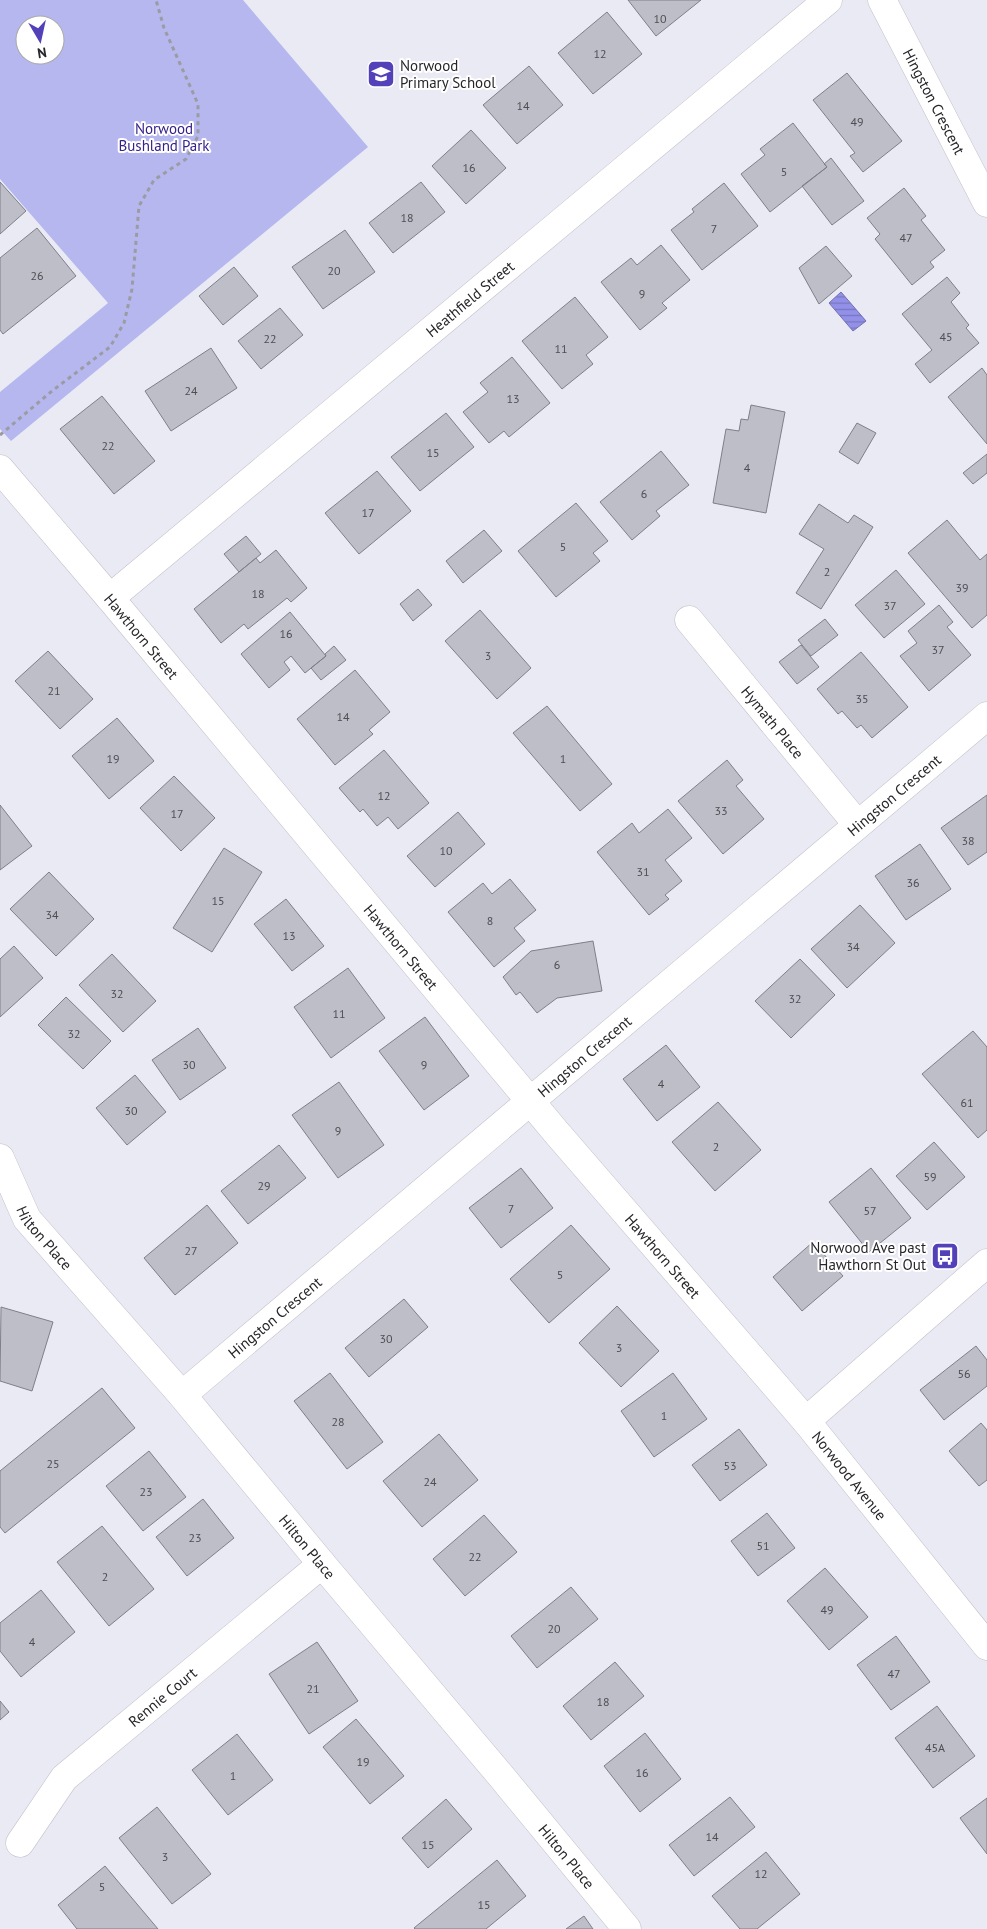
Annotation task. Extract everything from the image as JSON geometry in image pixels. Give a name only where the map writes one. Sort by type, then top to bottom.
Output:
[{"type":"street","name":"Heathfield Street","points":[[110,598],[828,0]]},
{"type":"street","name":"Hingston Crescent","points":[[882,0],[987,203]]},
{"type":"street","name":"Hawthorn Street","points":[[0,469],[530,1100],[806,1420]]},
{"type":"street","name":"Hymath Place","points":[[689,620],[857,824]]},
{"type":"street","name":"Hingston Crescent","points":[[182,1395],[987,716]]},
{"type":"street","name":"Hilton Place","points":[[0,1158],[27,1219],[182,1395],[502,1776],[627,1929]]},
{"type":"street","name":"Norwood Avenue","points":[[987,1263],[806,1420],[987,1646]]},
{"type":"street","name":"Rennie Court","points":[[20,1843],[64,1778],[322,1564]]},
{"type":"path","points":[[0,435],[52,391],[110,347],[124,323],[132,289],[140,206],[154,180],[186,158],[198,136],[198,104],[164,28],[156,0]]},
{"type":"green space","name":"Norwood Bushland Park","points":[[0,0],[243,0],[368,147],[11,441],[0,429],[0,392],[108,303],[0,179]]},
{"type":"shaded area","points":[[841,292],[866,321],[853,331],[829,303]]},
{"type":"building","points":[[628,0],[701,0],[656,36]]},
{"type":"building","points":[[607,12],[642,54],[593,94],[558,53]]},
{"type":"building","points":[[529,66],[563,105],[517,144],[483,105]]},
{"type":"building","points":[[847,73],[902,141],[863,172],[850,156],[855,153],[813,100]]},
{"type":"building","points":[[793,123],[827,167],[770,212],[741,174],[765,155],[760,149]]},
{"type":"building","points":[[471,130],[506,168],[466,204],[432,166]]},
{"type":"building","points":[[831,158],[864,201],[832,225],[802,186],[827,167],[824,164]]},
{"type":"building","points":[[0,182],[26,211],[0,234]]},
{"type":"building","points":[[421,182],[445,212],[393,253],[369,223]]},
{"type":"building","points":[[724,183],[758,226],[702,270],[671,230],[694,212],[692,209]]},
{"type":"building","points":[[904,188],[926,216],[921,220],[945,250],[930,262],[934,267],[912,285],[875,239],[880,234],[867,218]]},
{"type":"building","points":[[37,228],[76,276],[3,334],[0,330],[0,258]]},
{"type":"building","points":[[345,230],[375,272],[323,309],[292,267]]},
{"type":"building","points":[[661,245],[690,280],[662,303],[667,308],[640,330],[601,282],[631,258],[637,265]]},
{"type":"building","points":[[826,246],[852,276],[819,304],[799,268]]},
{"type":"building","points":[[234,267],[258,296],[223,325],[199,296]]},
{"type":"building","points":[[947,277],[960,293],[951,302],[969,325],[966,328],[979,343],[930,383],[915,364],[932,350],[902,314]]},
{"type":"building","points":[[575,297],[608,337],[586,355],[593,364],[562,389],[522,341]]},
{"type":"building","points":[[280,308],[303,335],[261,369],[238,341]]},
{"type":"building","points":[[211,348],[237,388],[171,431],[145,391]]},
{"type":"building","points":[[512,357],[550,403],[509,437],[504,431],[489,443],[463,412],[488,392],[480,383]]},
{"type":"building","points":[[982,368],[987,375],[987,444],[948,397]]},
{"type":"building","points":[[102,396],[155,461],[114,494],[60,429]]},
{"type":"building","points":[[751,405],[785,412],[766,513],[713,503],[726,429],[739,431],[741,419],[748,420]]},
{"type":"building","points":[[446,413],[474,447],[420,491],[391,457]]},
{"type":"building","points":[[857,423],[876,433],[858,464],[839,452]]},
{"type":"building","points":[[661,451],[689,485],[656,511],[660,516],[632,540],[600,502]]},
{"type":"building","points":[[987,454],[987,473],[973,484],[963,473]]},
{"type":"building","points":[[377,471],[411,511],[359,554],[325,513]]},
{"type":"building","points":[[576,503],[608,541],[593,553],[600,561],[556,597],[518,551]]},
{"type":"building","points":[[819,504],[848,523],[854,515],[873,527],[821,609],[796,593],[824,549],[799,534]]},
{"type":"building","points":[[947,520],[980,560],[987,554],[987,615],[972,628],[908,553]]},
{"type":"building","points":[[484,530],[502,551],[463,583],[446,561]]},
{"type":"building","points":[[246,536],[261,554],[239,572],[224,554]]},
{"type":"building","points":[[276,550],[307,588],[291,602],[287,598],[248,629],[244,624],[221,643],[194,609],[256,558],[260,563]]},
{"type":"building","points":[[896,570],[925,604],[884,638],[855,605]]},
{"type":"building","points":[[418,589],[432,605],[413,621],[400,604]]},
{"type":"building","points":[[939,605],[953,622],[947,627],[971,655],[929,691],[900,656],[917,643],[908,631]]},
{"type":"building","points":[[480,610],[531,668],[497,699],[445,641]]},
{"type":"building","points":[[290,612],[326,656],[305,673],[291,656],[284,662],[290,670],[269,688],[241,654]]},
{"type":"building","points":[[825,619],[838,635],[811,656],[798,640]]},
{"type":"building","points":[[801,645],[819,667],[797,684],[779,662]]},
{"type":"building","points":[[334,646],[346,660],[321,680],[311,668],[326,656],[325,654]]},
{"type":"building","points":[[48,651],[93,699],[60,729],[15,681]]},
{"type":"building","points":[[861,652],[908,707],[872,738],[861,725],[857,728],[842,711],[838,714],[817,689]]},
{"type":"building","points":[[355,670],[390,712],[369,730],[373,734],[335,765],[297,719]]},
{"type":"building","points":[[547,706],[612,784],[580,811],[513,733]]},
{"type":"building","points":[[117,718],[154,761],[109,799],[72,756]]},
{"type":"building","points":[[384,750],[429,803],[398,829],[388,817],[377,826],[363,809],[360,812],[339,788]]},
{"type":"building","points":[[727,760],[743,780],[736,786],[764,819],[723,854],[678,801]]},
{"type":"building","points":[[174,776],[215,818],[181,851],[140,808]]},
{"type":"building","points":[[987,795],[987,852],[968,865],[941,828]]},
{"type":"building","points":[[0,805],[32,846],[0,870]]},
{"type":"building","points":[[668,809],[692,838],[665,860],[682,881],[665,895],[669,899],[649,915],[597,852],[632,823],[639,833]]},
{"type":"building","points":[[458,812],[485,844],[435,887],[407,856]]},
{"type":"building","points":[[920,844],[951,889],[906,920],[875,876]]},
{"type":"building","points":[[224,848],[262,872],[212,952],[173,928]]},
{"type":"building","points":[[49,872],[94,919],[56,956],[10,909]]},
{"type":"building","points":[[510,879],[536,910],[514,928],[525,941],[494,967],[448,912],[483,883],[492,894]]},
{"type":"building","points":[[286,899],[324,946],[292,971],[254,924]]},
{"type":"building","points":[[860,905],[895,943],[847,988],[811,949]]},
{"type":"building","points":[[593,941],[602,991],[557,998],[537,1013],[520,992],[516,995],[503,977],[531,951]]},
{"type":"building","points":[[14,946],[43,978],[0,1017],[0,959]]},
{"type":"building","points":[[112,954],[156,1001],[123,1032],[79,985]]},
{"type":"building","points":[[800,959],[835,995],[791,1038],[755,1001]]},
{"type":"building","points":[[348,968],[385,1018],[331,1058],[294,1007]]},
{"type":"building","points":[[66,997],[111,1041],[83,1069],[38,1025]]},
{"type":"building","points":[[425,1017],[469,1076],[424,1110],[379,1051]]},
{"type":"building","points":[[198,1028],[226,1068],[180,1100],[152,1060]]},
{"type":"building","points":[[973,1031],[987,1047],[987,1130],[978,1138],[922,1074]]},
{"type":"building","points":[[666,1045],[700,1087],[657,1121],[623,1079]]},
{"type":"building","points":[[135,1075],[166,1112],[127,1145],[96,1108]]},
{"type":"building","points":[[339,1082],[384,1145],[338,1178],[292,1115]]},
{"type":"building","points":[[718,1102],[761,1150],[715,1191],[672,1142]]},
{"type":"building","points":[[934,1142],[965,1177],[927,1210],[896,1176]]},
{"type":"building","points":[[279,1145],[306,1178],[248,1224],[221,1191]]},
{"type":"building","points":[[521,1168],[553,1208],[501,1248],[469,1208]]},
{"type":"building","points":[[871,1168],[911,1218],[869,1252],[829,1202]]},
{"type":"building","points":[[207,1205],[238,1243],[175,1295],[144,1258]]},
{"type":"building","points":[[571,1225],[610,1269],[549,1323],[510,1279]]},
{"type":"building","points":[[813,1242],[843,1276],[802,1311],[773,1277]]},
{"type":"building","points":[[404,1299],[428,1327],[369,1377],[345,1348]]},
{"type":"building","points":[[617,1306],[659,1351],[621,1387],[579,1343]]},
{"type":"building","points":[[1,1307],[53,1322],[32,1391],[0,1381]]},
{"type":"building","points":[[976,1346],[987,1360],[987,1386],[944,1420],[920,1390]]},
{"type":"building","points":[[330,1373],[383,1442],[347,1469],[294,1401]]},
{"type":"building","points":[[673,1373],[707,1419],[654,1457],[621,1411]]},
{"type":"building","points":[[102,1388],[135,1428],[5,1533],[0,1527],[0,1471]]},
{"type":"building","points":[[981,1423],[987,1430],[987,1480],[979,1486],[949,1451]]},
{"type":"building","points":[[739,1429],[767,1465],[720,1501],[692,1465]]},
{"type":"building","points":[[439,1434],[478,1480],[422,1527],[383,1481]]},
{"type":"building","points":[[149,1451],[186,1497],[143,1531],[106,1486]]},
{"type":"building","points":[[203,1499],[234,1538],[187,1576],[156,1537]]},
{"type":"building","points":[[767,1513],[795,1548],[758,1576],[731,1541]]},
{"type":"building","points":[[484,1515],[517,1552],[465,1596],[433,1559]]},
{"type":"building","points":[[102,1526],[154,1589],[109,1626],[57,1562]]},
{"type":"building","points":[[825,1568],[868,1617],[829,1650],[787,1601]]},
{"type":"building","points":[[571,1587],[598,1619],[537,1668],[511,1636]]},
{"type":"building","points":[[41,1590],[75,1632],[21,1677],[0,1651],[0,1623]]},
{"type":"building","points":[[896,1636],[930,1682],[891,1710],[857,1665]]},
{"type":"building","points":[[317,1642],[358,1701],[309,1734],[269,1674]]},
{"type":"building","points":[[615,1662],[644,1696],[591,1740],[563,1706]]},
{"type":"building","points":[[0,1701],[9,1712],[0,1720]]},
{"type":"building","points":[[937,1706],[975,1756],[933,1788],[895,1738]]},
{"type":"building","points":[[356,1719],[404,1776],[370,1804],[323,1747]]},
{"type":"building","points":[[645,1733],[681,1779],[640,1812],[604,1766]]},
{"type":"building","points":[[237,1734],[273,1780],[228,1815],[192,1770]]},
{"type":"building","points":[[730,1797],[755,1827],[694,1876],[669,1845]]},
{"type":"building","points":[[987,1798],[987,1854],[960,1818]]},
{"type":"building","points":[[446,1799],[472,1829],[428,1868],[402,1838]]},
{"type":"building","points":[[157,1807],[211,1874],[172,1904],[119,1838]]},
{"type":"building","points":[[766,1852],[800,1894],[757,1929],[740,1929],[712,1896]]},
{"type":"building","points":[[497,1860],[526,1896],[486,1929],[414,1928]]},
{"type":"building","points":[[105,1866],[158,1929],[77,1929],[58,1905]]},
{"type":"building","points":[[584,1916],[593,1929],[566,1929]]},
{"type":"place","name":"Norwood Primary School","points":[[381,74]]},
{"type":"place","name":"Norwood Ave past Hawthorn St Out","points":[[945,1256]]}]
